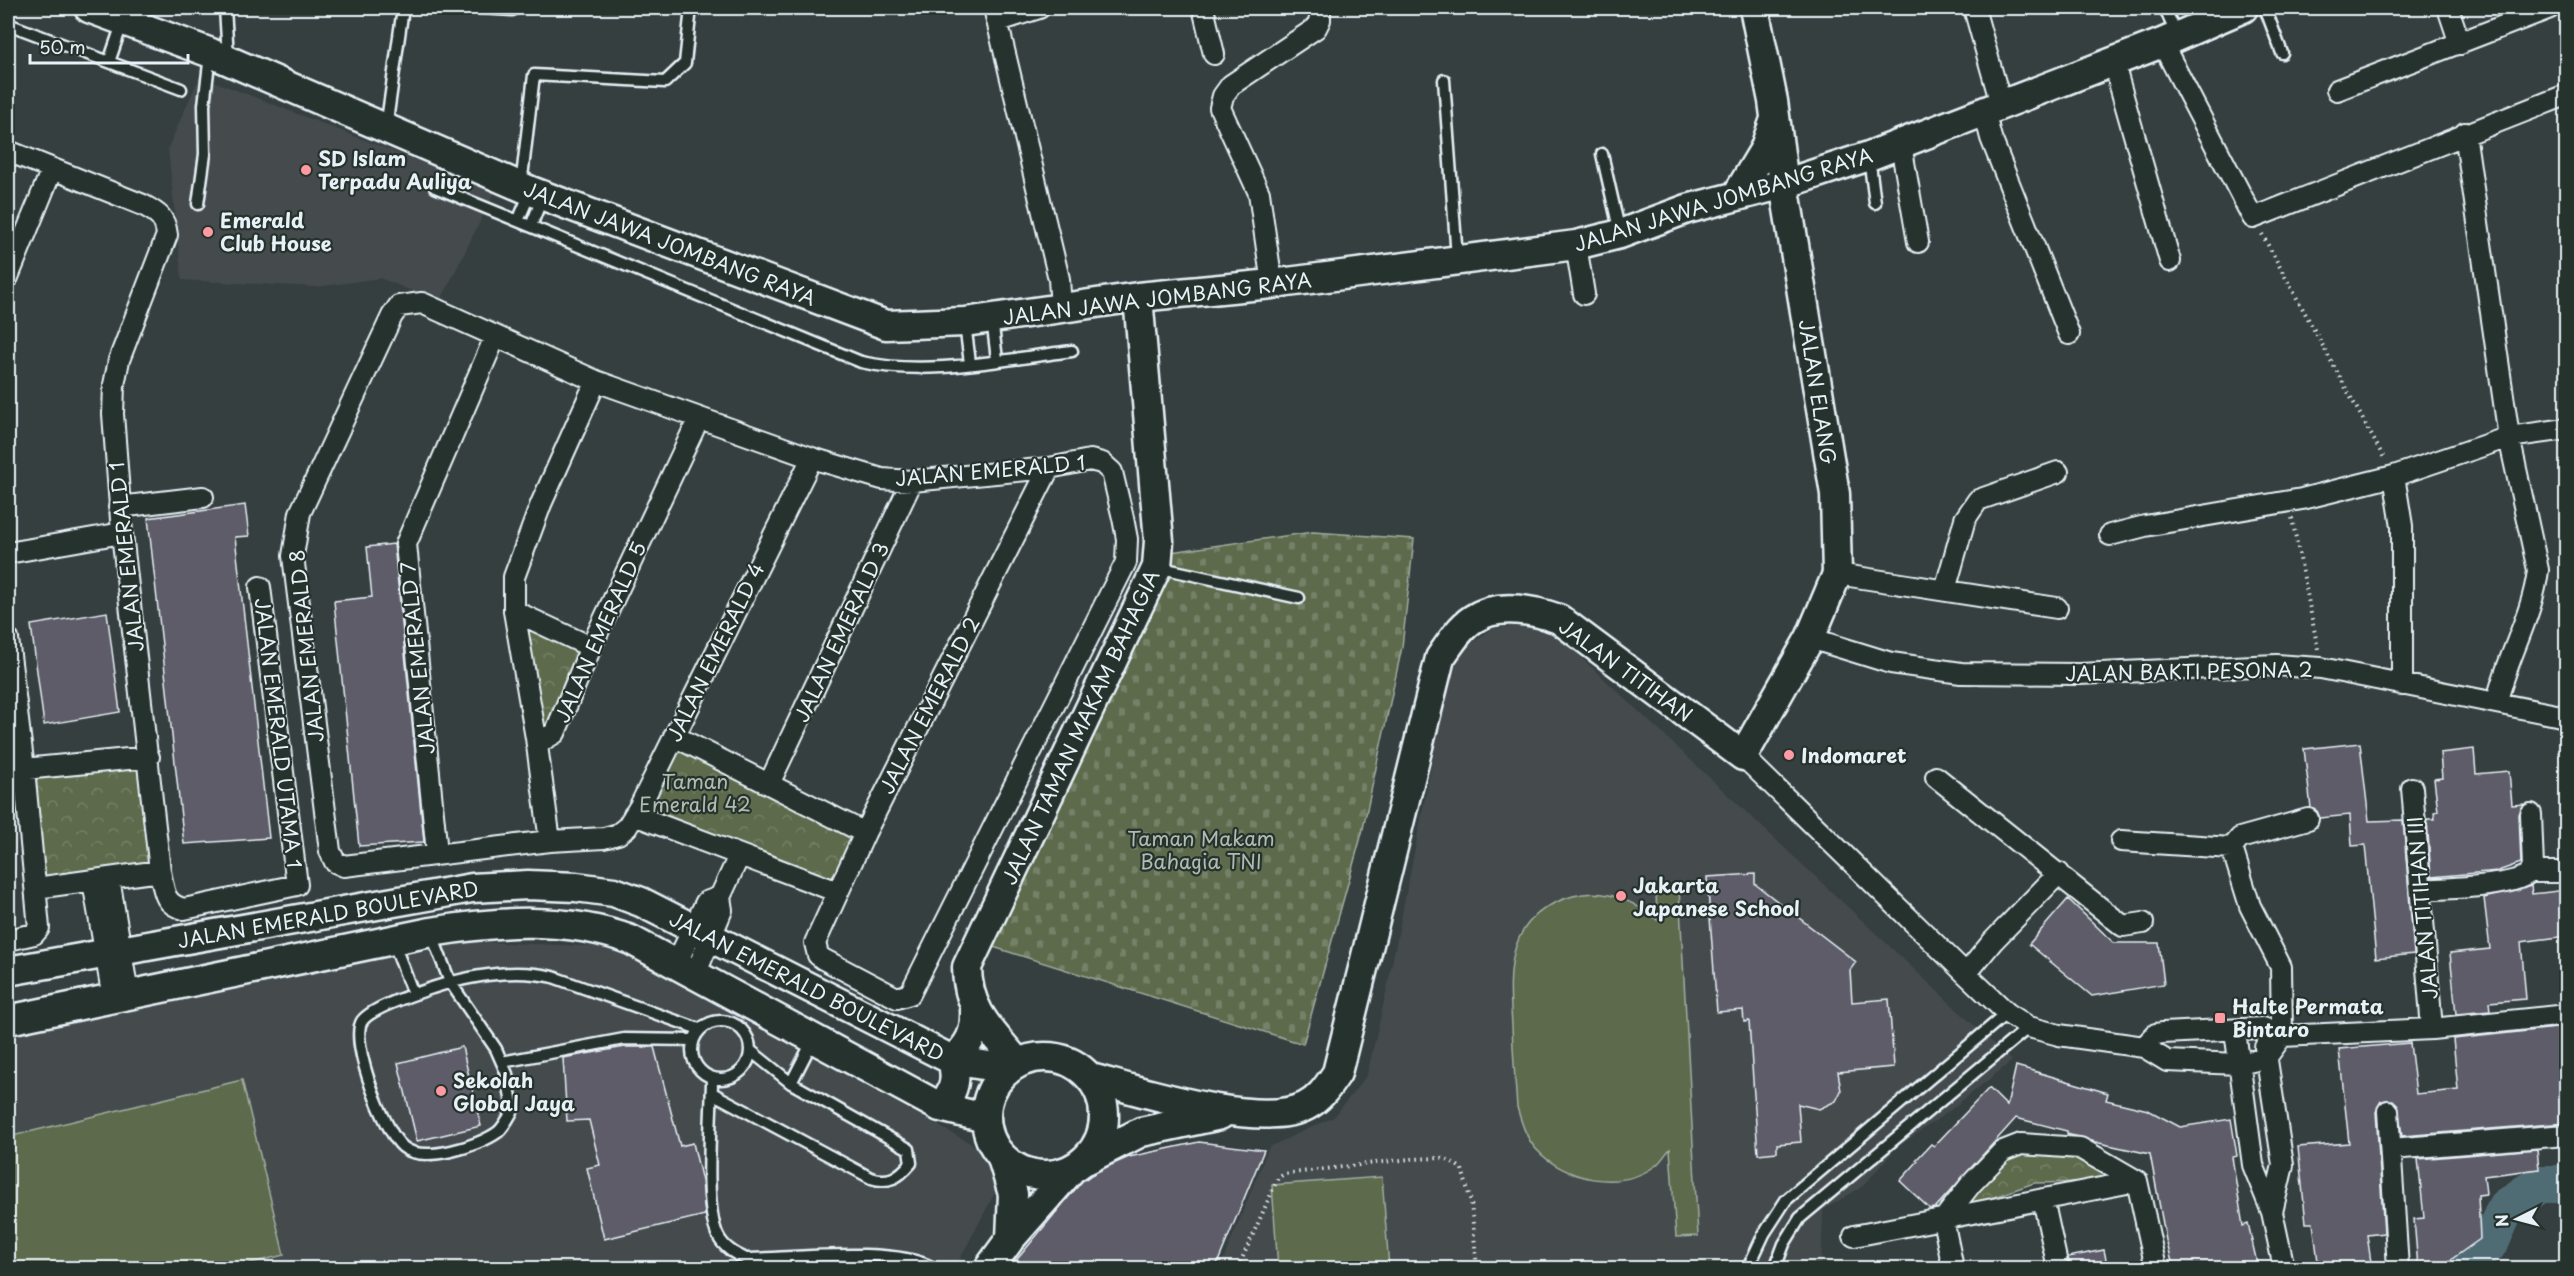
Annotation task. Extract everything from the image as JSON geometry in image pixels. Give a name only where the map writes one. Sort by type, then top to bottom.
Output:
[{"type":"main road","name":"JALAN JAWA JOMBANG RAYA","points":[[89,8],[219,57],[531,191],[886,325],[978,320],[1138,297],[1272,284],[1458,258],[1576,245],[1620,234],[1687,209],[1784,184],[1901,145],[2169,40],[2243,8]]},
{"type":"main road","name":"JALAN ELANG","points":[[1743,756],[1810,638],[1837,574],[1835,494],[1754,8]]},
{"type":"main road","points":[[1737,195],[1764,150],[1774,120]]},
{"type":"main road","name":"JALAN TAMAN MAKAM BAHAGIA","points":[[1012,1066],[975,1010],[969,996],[967,967],[1157,567],[1159,541],[1138,297]]},
{"type":"main road","name":"JALAN TITIHAN","points":[[1090,1078],[1163,1097],[1265,1115],[1305,1107],[1319,1097],[1337,1074],[1440,658],[1455,636],[1473,619],[1496,612],[1519,610],[1538,612],[1559,619],[1743,756]]},
{"type":"main road","name":"JALAN EMERALD BOULEVARD","points":[[8,971],[442,892],[528,885],[576,888],[625,895],[952,1060],[1012,1066]]},
{"type":"main road","name":"JALAN EMERALD BOULEVARD","points":[[8,1020],[431,932],[477,925],[516,923],[591,929],[631,940],[940,1107],[985,1118]]},
{"type":"main road","points":[[940,1107],[947,1100],[955,1081],[952,1060],[969,1044],[973,1033],[975,1010]]},
{"type":"main road","points":[[989,1269],[1011,1238],[1099,1141],[1104,1115],[1098,1089],[1077,1065],[1059,1058],[1041,1056],[1012,1066],[994,1083],[987,1100],[985,1118],[987,1133],[1002,1158],[1013,1194],[1011,1238]]},
{"type":"main road","name":"JALAN TITIHAN","points":[[1077,1166],[1141,1132],[1188,1120],[1240,1112]]},
{"type":"main road","points":[[1002,1158],[1029,1173],[1045,1176],[1077,1166]]},
{"type":"street","points":[[1039,8],[996,14],[1059,279],[1061,308]]},
{"type":"street","points":[[1203,8],[1214,54]]},
{"type":"street","points":[[1272,284],[1259,193],[1220,108],[1223,96],[1232,85],[1316,28],[1320,20],[1320,8]]},
{"type":"street","points":[[1974,8],[1992,108],[1991,138],[2069,334]]},
{"type":"street","points":[[2448,8],[2460,44]]},
{"type":"street","points":[[2337,90],[2550,8]]},
{"type":"street","points":[[2169,40],[2253,218],[2566,94]]},
{"type":"street","points":[[2113,61],[2170,261]]},
{"type":"street","points":[[2466,133],[2509,437],[2538,570],[2536,592],[2502,679],[2497,701]]},
{"type":"street","points":[[1901,145],[1918,242]]},
{"type":"street","points":[[8,151],[52,169],[8,278]]},
{"type":"street","name":"JALAN EMERALD 1","points":[[52,169],[143,205],[159,213],[166,222],[167,235],[119,360],[114,385],[119,507],[149,757],[160,871],[166,900]]},
{"type":"street","points":[[1576,245],[1584,294]]},
{"type":"street","name":"JALAN EMERALD 1","points":[[422,303],[596,381],[812,458],[882,479],[912,481],[1049,468],[1090,460],[1102,463],[1112,472],[1127,539],[1126,562],[910,994],[897,998],[885,993],[823,959],[818,955],[815,944]]},
{"type":"street","name":"JALAN EMERALD 8","points":[[330,851],[293,556],[294,534],[300,513],[392,316],[399,306],[422,303]]},
{"type":"street","name":"JALAN EMERALD 7","points":[[437,853],[406,544],[495,337]]},
{"type":"street","points":[[536,738],[514,610],[514,577],[541,504],[596,381]]},
{"type":"street","name":"JALAN EMERALD 5","points":[[550,841],[536,738],[543,740],[555,733],[591,647],[699,418]]},
{"type":"street","points":[[2110,535],[2145,526],[2290,502],[2394,476],[2509,437],[2566,429]]},
{"type":"street","name":"JALAN EMERALD 4","points":[[330,851],[335,862],[344,866],[437,853],[550,841],[604,838],[618,834],[634,815],[812,458]]},
{"type":"street","name":"JALAN EMERALD 2","points":[[815,944],[865,833],[1049,468]]},
{"type":"street","points":[[1945,590],[1965,519],[1978,500],[2058,472]]},
{"type":"street","points":[[2394,476],[2402,526],[2402,685]]},
{"type":"street","name":"JALAN EMERALD 3","points":[[770,782],[912,481]]},
{"type":"street","points":[[119,507],[203,497]]},
{"type":"street","points":[[8,553],[122,533]]},
{"type":"street","points":[[1837,574],[2057,608]]},
{"type":"street","name":"JALAN EMERALD UTAMA 1","points":[[166,900],[173,906],[184,909],[297,885],[260,587]]},
{"type":"street","points":[[514,610],[591,647]]},
{"type":"street","name":"JALAN BAKTI PESONA 2","points":[[1810,638],[1891,663],[1960,674],[2079,674],[2276,665],[2321,668],[2497,701],[2566,717]]},
{"type":"street","points":[[8,639],[24,769],[39,928],[34,934],[8,940]]},
{"type":"street","points":[[674,736],[770,782],[865,833]]},
{"type":"street","name":"JALAN TITIHAN","points":[[1743,756],[1966,974],[2007,1012],[2030,1027],[2059,1035],[2144,1047],[2167,1061],[2239,1064],[2266,1058]]},
{"type":"street","points":[[24,769],[149,757]]},
{"type":"street","points":[[1936,777],[2123,926],[2143,923]]},
{"type":"street","name":"JALAN TITIHAN III","points":[[2412,788],[2432,1029]]},
{"type":"street","points":[[2531,814],[2532,872]]},
{"type":"street","points":[[634,815],[838,892]]},
{"type":"street","points":[[2232,848],[2240,838],[2308,819]]},
{"type":"street","points":[[2121,841],[2232,848]]},
{"type":"street","points":[[2232,848],[2250,906],[2281,967],[2282,1036],[2266,1058]]},
{"type":"street","points":[[686,969],[702,933],[706,902],[720,897],[739,856]]},
{"type":"street","points":[[36,888],[160,871]]},
{"type":"street","points":[[2421,890],[2507,883],[2532,872],[2566,872]]},
{"type":"street","points":[[1966,974],[1993,941],[2059,873]]},
{"type":"street","points":[[101,879],[121,996]]},
{"type":"street","points":[[2144,1047],[2156,1034],[2263,1028],[2282,1036],[2432,1029],[2566,1015]]},
{"type":"street","points":[[2263,1028],[2283,1165],[2272,1212]]},
{"type":"street","points":[[2235,1031],[2253,1165],[2272,1212],[2284,1269]]},
{"type":"street","points":[[2388,1111],[2398,1269]]},
{"type":"street","points":[[2391,1149],[2566,1134]]},
{"type":"street","points":[[1953,1269],[1943,1220],[1971,1184],[2003,1151],[2021,1144],[2080,1148],[2137,1181],[2156,1269]]},
{"type":"street","points":[[1854,1236],[2137,1181]]},
{"type":"street","points":[[2043,1199],[2058,1269]]},
{"type":"lane","points":[[198,204],[205,154],[204,105],[219,57],[225,8]]},
{"type":"lane","points":[[386,129],[403,8]]},
{"type":"lane","points":[[481,8],[512,10]]},
{"type":"lane","points":[[531,226],[534,75],[664,82],[685,63],[690,8]]},
{"type":"lane","points":[[2165,8],[2169,40]]},
{"type":"lane","points":[[2265,8],[2282,53]]},
{"type":"lane","points":[[109,62],[123,20]]},
{"type":"lane","points":[[8,24],[181,89]]},
{"type":"lane","points":[[1444,80],[1458,258]]},
{"type":"lane","points":[[1602,154],[1620,234]]},
{"type":"lane","points":[[1869,156],[1875,203]]},
{"type":"lane","points":[[435,187],[861,362],[890,369],[970,363],[1072,351]]},
{"type":"lane","points":[[518,221],[531,191]]},
{"type":"lane","points":[[970,363],[978,320]]},
{"type":"lane","points":[[978,320],[997,359]]},
{"type":"lane","points":[[1157,567],[1299,598]]},
{"type":"lane","points":[[431,932],[450,982],[496,1049],[502,1062],[507,1074],[513,1110],[500,1131],[476,1144],[434,1155],[404,1149],[389,1130],[363,1057],[358,1034],[363,1020],[413,994],[450,982],[515,972],[535,973],[553,977],[699,1029]]},
{"type":"lane","points":[[392,940],[413,994]]},
{"type":"lane","points":[[1748,1269],[1764,1234],[1786,1200],[2007,1012]]},
{"type":"lane","points":[[714,1020],[732,1022],[746,1033],[751,1051],[745,1068],[730,1078],[712,1078],[702,1072],[695,1063],[691,1052],[693,1040],[699,1029],[714,1020]]},
{"type":"lane","points":[[1776,1269],[1784,1244],[1800,1218],[2030,1027]]},
{"type":"lane","points":[[502,1062],[624,1039],[693,1040]]},
{"type":"lane","points":[[791,1083],[814,1039]]},
{"type":"lane","points":[[712,1093],[871,1178],[880,1181],[897,1178],[911,1163],[912,1153],[909,1149],[791,1083],[751,1051]]},
{"type":"lane","points":[[712,1078],[710,1206],[718,1236],[730,1251],[746,1259],[821,1263],[883,1255],[921,1261],[933,1269]]},
{"type":"lane","points":[[1764,1234],[1784,1244]]},
{"type":"lane","points":[[883,1255],[887,1269]]},
{"type":"path","points":[[2253,218],[2394,476]]},
{"type":"path","points":[[2290,502],[2321,668]]},
{"type":"path","points":[[1238,1269],[1278,1178],[1284,1174],[1409,1159],[1442,1158],[1462,1169],[1471,1202],[1477,1269]]},
{"type":"shaded area","name":"SD Islam Terpadu Auliya","points":[[200,76],[495,191],[440,302],[380,278],[317,287],[182,280],[168,148]]},
{"type":"shaded area","name":"Jakarta Japanese School","points":[[1528,623],[1555,633],[2012,1061],[1949,1111],[1896,1148],[1863,1186],[1823,1210],[1821,1268],[1220,1268],[1269,1147],[1334,1117],[1367,1075],[1387,989],[1452,663],[1468,646],[1492,629]]},
{"type":"shaded area","name":"Sekolah Global Jaya","points":[[456,941],[610,947],[979,1148],[999,1185],[955,1268],[8,1268],[8,1034]]},
{"type":"green space","name":"Taman Makam Bahagia TNI","points":[[1313,532],[1414,539],[1402,647],[1362,833],[1303,1044],[990,946],[1171,552]]},
{"type":"green space","points":[[514,611],[591,647],[555,733],[536,738]]},
{"type":"green space","name":"Taman Emerald 42","points":[[674,736],[865,833],[838,892],[634,815]]},
{"type":"green space","points":[[149,757],[160,871],[36,888],[24,769]]},
{"type":"green space","points":[[1679,888],[1698,1236],[1676,1237],[1670,1149],[1657,1164],[1641,1174],[1625,1179],[1609,1180],[1576,1175],[1548,1160],[1532,1145],[1517,1107],[1510,983],[1516,946],[1523,930],[1535,916],[1551,905],[1573,896],[1596,893],[1629,902],[1657,920],[1656,890]]},
{"type":"green space","points":[[242,1080],[284,1255],[230,1268],[8,1268],[8,1137]]},
{"type":"green space","points":[[2007,1150],[2083,1152],[2137,1181],[2034,1183],[1945,1214]]},
{"type":"green space","points":[[1382,1177],[1389,1268],[1278,1268],[1272,1185]]},
{"type":"building","points":[[245,505],[249,536],[235,537],[269,838],[184,844],[148,518]]},
{"type":"building","points":[[394,544],[424,842],[359,846],[334,601],[372,597],[367,547]]},
{"type":"building","points":[[107,612],[120,712],[44,725],[31,625]]},
{"type":"building","points":[[2360,743],[2369,821],[2403,820],[2414,954],[2376,958],[2365,845],[2352,846],[2350,815],[2320,818],[2317,811],[2311,808],[2304,749]]},
{"type":"building","points":[[2474,749],[2476,774],[2509,771],[2512,805],[2525,804],[2519,814],[2521,863],[2498,871],[2431,877],[2427,819],[2435,819],[2434,812],[2438,811],[2434,779],[2442,778],[2440,753]]},
{"type":"building","points":[[1755,874],[1755,884],[1856,962],[1850,970],[1852,1002],[1889,999],[1894,1067],[1838,1072],[1841,1091],[1836,1101],[1819,1109],[1798,1104],[1801,1142],[1777,1144],[1777,1152],[1758,1154],[1749,1021],[1744,1022],[1743,1010],[1717,1012],[1707,877]]},
{"type":"building","points":[[2531,886],[2532,894],[2566,890],[2566,936],[2521,942],[2526,999],[2489,1002],[2490,1011],[2456,1014],[2450,953],[2490,949],[2484,898]]},
{"type":"building","points":[[2068,899],[2114,943],[2159,943],[2164,984],[2092,996],[2029,944]]},
{"type":"building","points":[[2566,1027],[2566,1123],[2402,1136],[2398,1105],[2393,1100],[2381,1101],[2376,1112],[2384,1233],[2367,1235],[2372,1269],[2319,1269],[2313,1223],[2306,1223],[2298,1147],[2349,1143],[2339,1049],[2410,1043],[2416,1094],[2458,1090],[2453,1039]]},
{"type":"building","points":[[462,1047],[481,1126],[417,1141],[398,1063]]},
{"type":"building","points":[[625,1047],[654,1047],[680,1146],[693,1143],[702,1181],[705,1215],[604,1239],[587,1168],[600,1165],[589,1120],[567,1121],[563,1058]]},
{"type":"building","points":[[2016,1066],[2108,1093],[2106,1100],[2148,1110],[2180,1127],[2231,1119],[2237,1156],[2232,1157],[2243,1226],[2248,1224],[2257,1263],[2237,1269],[2174,1269],[2166,1240],[2150,1154],[2099,1143],[2067,1134],[2067,1131],[2016,1118],[1935,1208],[1930,1209],[1900,1181],[1931,1144],[1934,1146],[1989,1088],[2007,1106]]},
{"type":"building","points":[[1199,1142],[1264,1150],[1215,1269],[1009,1269],[1086,1176],[1129,1157]]},
{"type":"building","points":[[2537,1149],[2539,1169],[2484,1176],[2486,1194],[2478,1195],[2480,1239],[2442,1266],[2418,1267],[2414,1219],[2424,1218],[2418,1159]]},
{"type":"building","points":[[2104,1250],[2108,1269],[2070,1269],[2068,1257]]},
{"type":"waterway","points":[[2454,1268],[2490,1243],[2506,1207],[2540,1184],[2566,1184]]},
{"type":"place","name":"SD Islam Terpadu Auliya","points":[[306,170]]},
{"type":"place","name":"Emerald Club House","points":[[208,232]]},
{"type":"place","name":"Indomaret","points":[[1789,755]]},
{"type":"place","name":"Jakarta Japanese School","points":[[1621,896]]},
{"type":"place","name":"Halte Permata Bintaro","points":[[2220,1018]]},
{"type":"place","name":"Sekolah Global Jaya","points":[[441,1091]]}]
